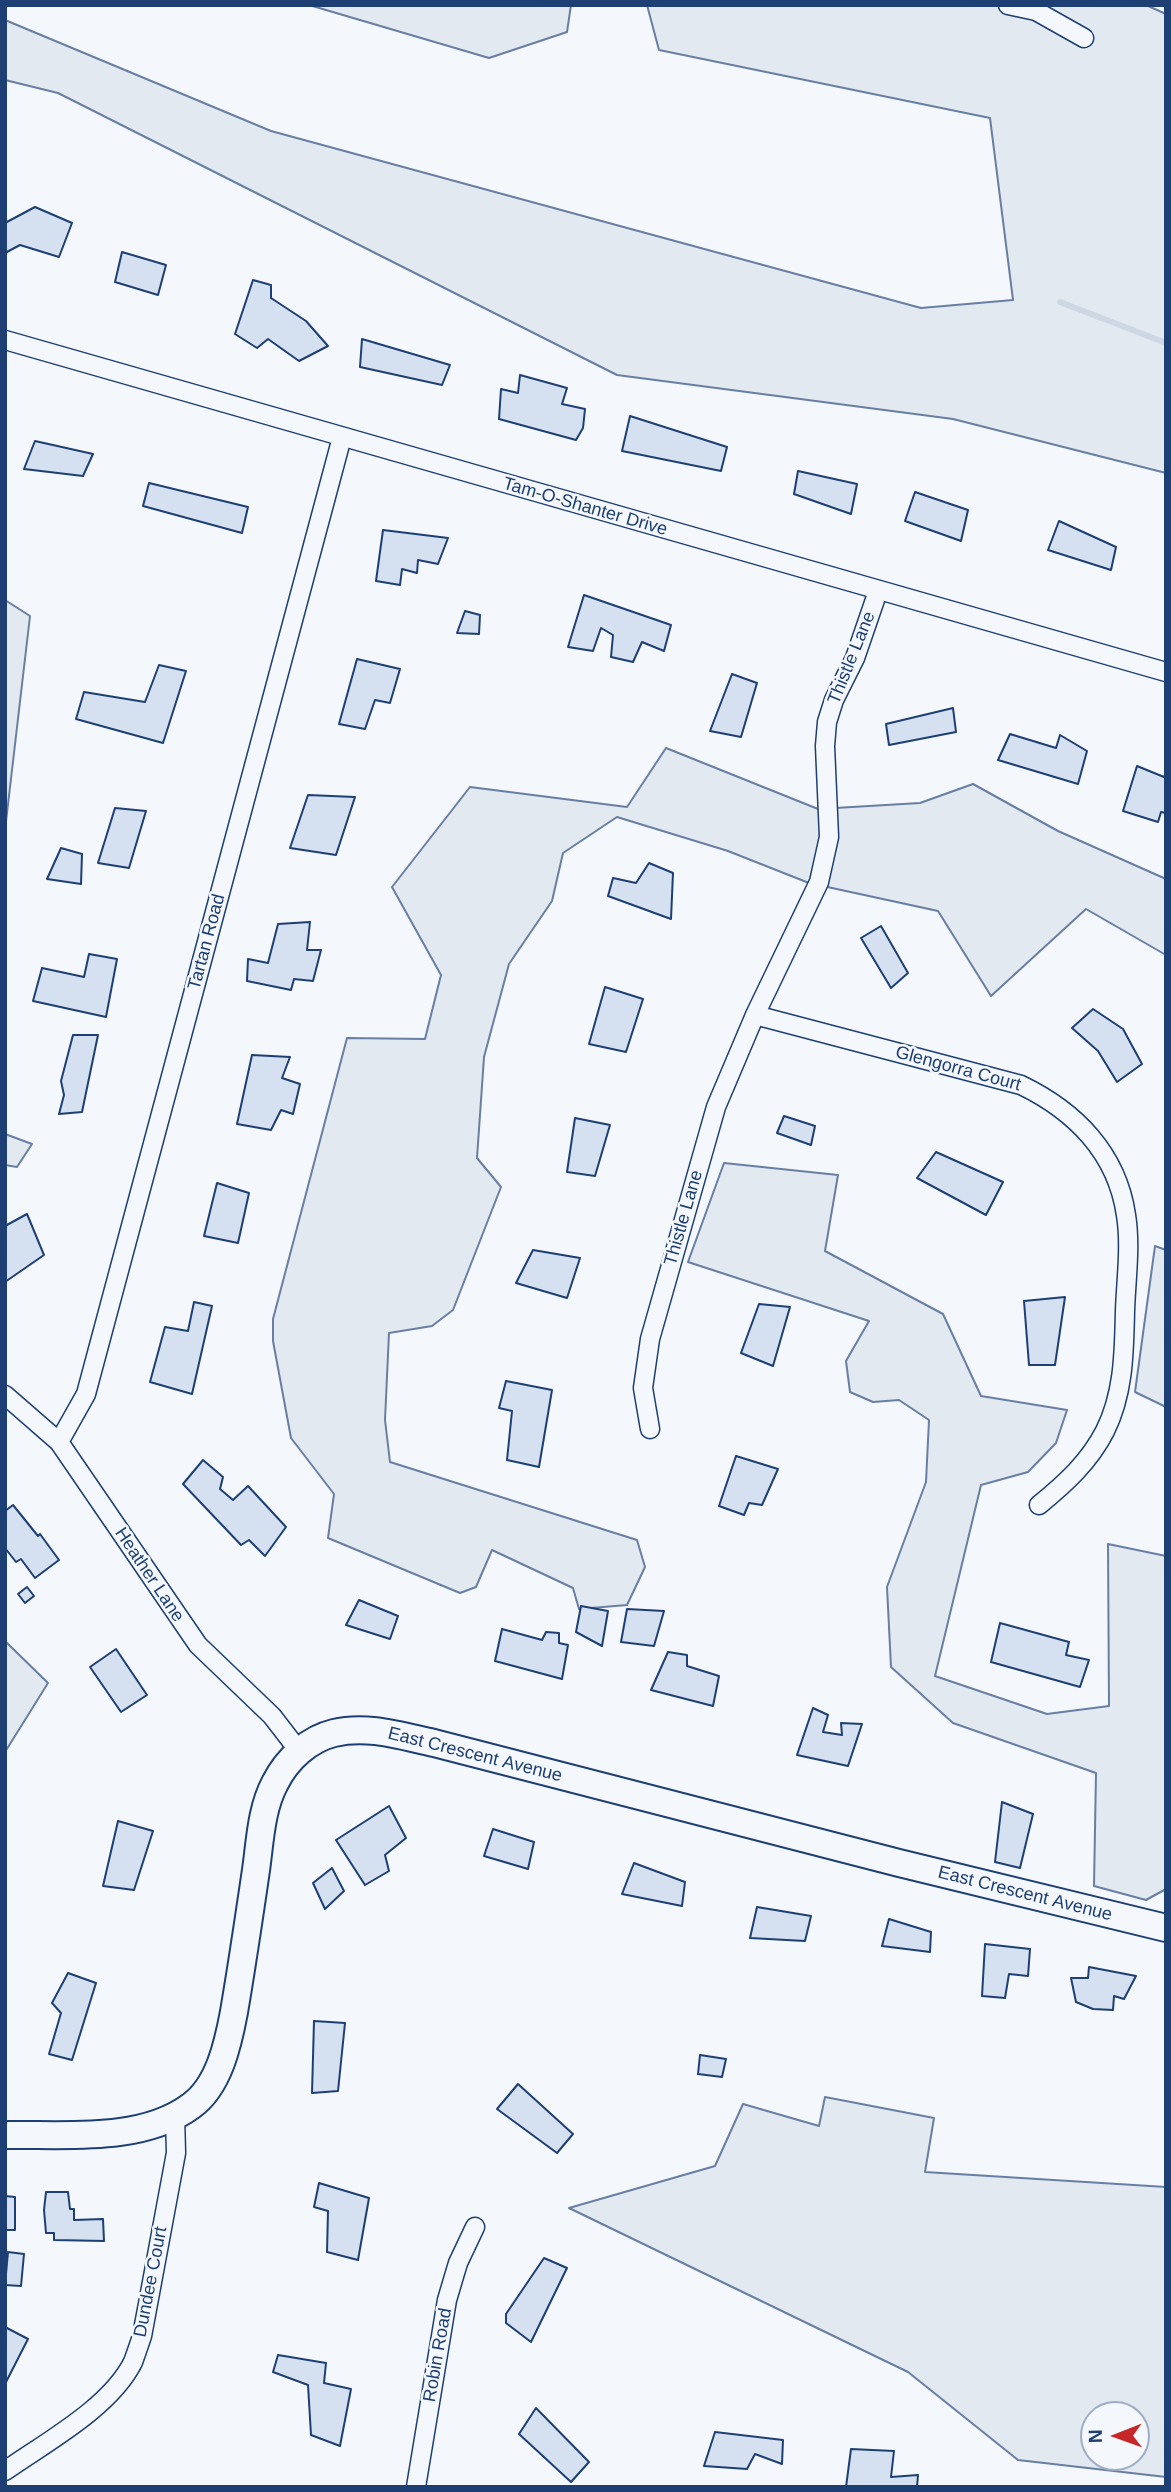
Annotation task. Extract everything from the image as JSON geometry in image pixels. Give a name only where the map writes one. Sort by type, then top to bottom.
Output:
[{"type":"street","points":[[1007,5],[1036,11],[1084,38]]},
{"type":"street","name":"Tam-O-Shanter Drive","points":[[5,340],[1166,672]]},
{"type":"street","name":"Tartan Road","points":[[59,1442],[86,1394],[342,437]]},
{"type":"street","name":"Thistle Lane","points":[[650,1429],[643,1388],[650,1339],[716,1107],[755,1015],[820,882],[829,837],[825,746],[827,722],[834,699],[855,658],[878,591]]},
{"type":"street","name":"Glengorra Court","points":[[755,1015],[1021,1085],[1047,1097],[1072,1116],[1107,1159],[1120,1188],[1126,1216],[1128,1245],[1123,1370],[1106,1430],[1091,1455],[1070,1480],[1039,1505]]},
{"type":"street","name":"Heather Lane","points":[[5,1395],[59,1442],[198,1645],[272,1716],[299,1751]]},
{"type":"street","name":"East Crescent Avenue","points":[[5,2135],[116,2133],[160,2124],[193,2105],[209,2087],[221,2062],[232,2024],[267,1805],[275,1782],[299,1751],[331,1734],[357,1730],[420,1740],[899,1863],[1166,1928]]},
{"type":"street","name":"Dundee Court","points":[[5,2471],[96,2407],[115,2388],[132,2363],[142,2336],[174,2166],[175,2116]]},
{"type":"street","name":"Robin Road","points":[[416,2487],[447,2300],[458,2263],[475,2227]]},
{"type":"shaded area","points":[[309,5],[571,5],[567,32],[489,58]]},
{"type":"shaded area","points":[[647,5],[1146,5],[1166,14],[1166,473],[953,419],[617,375],[58,93],[5,80],[5,20],[271,131],[921,308],[1013,300],[990,118],[659,50]]},
{"type":"shaded area","points":[[5,600],[30,616],[5,830]]},
{"type":"shaded area","points":[[666,748],[818,809],[920,803],[973,784],[1058,831],[1166,879],[1166,955],[1086,909],[991,996],[938,911],[809,883],[728,851],[617,817],[563,853],[552,901],[509,964],[484,1057],[477,1158],[501,1187],[453,1310],[432,1326],[389,1333],[385,1420],[390,1462],[637,1540],[645,1567],[627,1605],[579,1609],[573,1588],[492,1550],[476,1587],[460,1593],[328,1538],[334,1494],[291,1438],[273,1341],[273,1319],[347,1038],[425,1039],[441,975],[392,887],[470,787],[627,807]]},
{"type":"shaded area","points":[[5,1134],[32,1144],[17,1167],[5,1165]]},
{"type":"shaded area","points":[[724,1163],[838,1175],[825,1251],[943,1314],[981,1396],[1067,1410],[1056,1443],[1028,1472],[981,1485],[935,1676],[1047,1714],[1109,1706],[1108,1544],[1166,1556],[1166,1889],[1146,1900],[1094,1886],[1096,1773],[953,1723],[891,1667],[887,1587],[926,1482],[929,1420],[899,1400],[873,1402],[850,1392],[846,1361],[869,1321],[688,1262]]},
{"type":"shaded area","points":[[1155,1246],[1166,1250],[1166,1407],[1135,1392]]},
{"type":"shaded area","points":[[5,1641],[48,1683],[5,1752]]},
{"type":"shaded area","points":[[825,2097],[934,2118],[925,2172],[1166,2187],[1166,2477],[1114,2471],[1150,2471],[1150,2401],[1080,2401],[1080,2467],[1018,2460],[908,2372],[569,2208],[715,2166],[743,2104],[819,2126]]},
{"type":"building","points":[[35,207],[72,223],[59,257],[20,245],[5,253],[5,223]]},
{"type":"building","points":[[122,252],[166,265],[158,295],[115,282]]},
{"type":"building","points":[[253,280],[271,285],[271,298],[306,321],[328,346],[299,361],[268,339],[257,348],[235,334]]},
{"type":"building","points":[[362,339],[450,365],[442,385],[360,367]]},
{"type":"building","points":[[520,375],[567,388],[562,404],[585,409],[583,428],[576,440],[499,419],[501,389],[518,393]]},
{"type":"building","points":[[630,416],[727,447],[721,471],[622,451]]},
{"type":"building","points":[[35,441],[93,454],[83,476],[24,469]]},
{"type":"building","points":[[798,471],[857,484],[851,514],[794,494]]},
{"type":"building","points":[[149,483],[248,507],[242,533],[143,506]]},
{"type":"building","points":[[915,492],[968,510],[961,541],[905,521]]},
{"type":"building","points":[[1059,521],[1116,547],[1111,570],[1048,550]]},
{"type":"building","points":[[383,530],[448,538],[438,564],[418,560],[417,573],[402,569],[400,585],[376,581]]},
{"type":"building","points":[[584,595],[671,625],[664,651],[642,642],[633,662],[611,657],[613,635],[601,628],[593,651],[568,647]]},
{"type":"building","points":[[465,611],[480,615],[479,634],[457,633]]},
{"type":"building","points":[[357,659],[400,669],[390,703],[375,700],[365,729],[339,724]]},
{"type":"building","points":[[159,665],[186,671],[163,743],[76,719],[84,692],[145,702]]},
{"type":"building","points":[[732,674],[757,683],[741,737],[710,731]]},
{"type":"building","points":[[953,708],[956,732],[889,745],[886,724]]},
{"type":"building","points":[[1010,734],[1056,748],[1060,735],[1087,751],[1078,784],[998,760]]},
{"type":"building","points":[[1137,766],[1164,777],[1166,773],[1166,813],[1161,812],[1158,822],[1123,811]]},
{"type":"building","points":[[308,795],[355,797],[336,855],[290,848]]},
{"type":"building","points":[[115,808],[146,811],[129,868],[98,863]]},
{"type":"building","points":[[61,848],[82,854],[81,884],[47,879]]},
{"type":"building","points":[[649,863],[673,873],[671,919],[608,896],[613,878],[636,883]]},
{"type":"building","points":[[310,922],[307,950],[321,950],[313,981],[294,979],[291,990],[247,981],[248,959],[268,963],[278,924]]},
{"type":"building","points":[[881,926],[908,973],[891,988],[861,938]]},
{"type":"building","points":[[89,954],[117,959],[106,1017],[33,1001],[42,968],[84,977]]},
{"type":"building","points":[[605,987],[643,999],[626,1052],[589,1044]]},
{"type":"building","points":[[1093,1009],[1123,1029],[1142,1064],[1117,1082],[1098,1051],[1072,1028]]},
{"type":"building","points":[[73,1035],[98,1035],[82,1112],[59,1114],[64,1095],[61,1081]]},
{"type":"building","points":[[252,1055],[290,1057],[282,1078],[300,1084],[293,1114],[281,1110],[271,1130],[237,1124]]},
{"type":"building","points":[[784,1116],[815,1126],[811,1145],[777,1133]]},
{"type":"building","points":[[575,1118],[610,1125],[595,1176],[567,1172]]},
{"type":"building","points":[[936,1152],[1003,1182],[986,1215],[917,1178]]},
{"type":"building","points":[[217,1183],[249,1193],[238,1243],[204,1236]]},
{"type":"building","points":[[27,1214],[44,1255],[5,1282],[5,1226]]},
{"type":"building","points":[[533,1250],[580,1258],[567,1298],[516,1283]]},
{"type":"building","points":[[1065,1297],[1055,1365],[1029,1365],[1024,1301]]},
{"type":"building","points":[[194,1302],[212,1306],[192,1394],[150,1382],[165,1327],[188,1331]]},
{"type":"building","points":[[759,1304],[790,1307],[773,1366],[741,1353]]},
{"type":"building","points":[[506,1381],[552,1390],[539,1467],[507,1460],[512,1411],[499,1408]]},
{"type":"building","points":[[736,1456],[778,1469],[762,1505],[749,1503],[744,1515],[719,1506]]},
{"type":"building","points":[[203,1460],[223,1477],[220,1489],[233,1500],[248,1486],[286,1527],[265,1556],[249,1540],[241,1545],[183,1484]]},
{"type":"building","points":[[13,1505],[38,1536],[40,1534],[59,1560],[35,1578],[21,1559],[16,1562],[5,1548],[5,1511]]},
{"type":"building","points":[[27,1587],[34,1596],[25,1603],[18,1594]]},
{"type":"building","points":[[359,1600],[398,1616],[390,1639],[346,1625]]},
{"type":"building","points":[[581,1606],[608,1611],[602,1646],[576,1632]]},
{"type":"building","points":[[627,1609],[664,1611],[654,1646],[621,1642]]},
{"type":"building","points":[[1000,1623],[1069,1642],[1066,1655],[1089,1660],[1080,1687],[991,1662]]},
{"type":"building","points":[[502,1629],[542,1640],[546,1632],[559,1633],[559,1643],[568,1645],[562,1679],[495,1661]]},
{"type":"building","points":[[116,1649],[147,1695],[121,1712],[90,1667]]},
{"type":"building","points":[[668,1652],[687,1655],[687,1666],[719,1676],[713,1706],[651,1690]]},
{"type":"building","points":[[813,1708],[828,1715],[823,1732],[842,1735],[841,1723],[862,1724],[848,1766],[797,1755]]},
{"type":"building","points":[[1002,1802],[1033,1814],[1020,1868],[995,1862]]},
{"type":"building","points":[[389,1806],[406,1838],[385,1855],[389,1871],[365,1885],[336,1840]]},
{"type":"building","points":[[118,1821],[153,1831],[134,1890],[103,1886]]},
{"type":"building","points":[[493,1829],[534,1842],[528,1869],[484,1856]]},
{"type":"building","points":[[634,1863],[685,1882],[682,1906],[622,1894]]},
{"type":"building","points":[[332,1868],[344,1891],[325,1909],[313,1883]]},
{"type":"building","points":[[757,1907],[811,1916],[805,1941],[750,1938]]},
{"type":"building","points":[[889,1919],[931,1932],[930,1952],[882,1946]]},
{"type":"building","points":[[985,1944],[1030,1949],[1028,1976],[1009,1974],[1005,1998],[982,1996]]},
{"type":"building","points":[[1089,1967],[1136,1976],[1124,1999],[1114,1996],[1113,2010],[1093,2009],[1076,2002],[1071,1978],[1088,1978]]},
{"type":"building","points":[[68,1973],[96,1983],[72,2060],[49,2054],[61,2013],[52,2003]]},
{"type":"building","points":[[314,2021],[345,2023],[338,2091],[312,2093]]},
{"type":"building","points":[[700,2055],[726,2059],[722,2077],[698,2074]]},
{"type":"building","points":[[518,2084],[573,2134],[557,2153],[497,2109]]},
{"type":"building","points":[[319,2183],[369,2198],[358,2260],[327,2252],[328,2211],[314,2207]]},
{"type":"building","points":[[46,2192],[68,2192],[70,2209],[74,2209],[74,2220],[103,2219],[104,2241],[54,2240],[54,2233],[46,2233]]},
{"type":"building","points":[[5,2196],[15,2197],[15,2230],[5,2230]]},
{"type":"building","points":[[8,2252],[24,2254],[21,2286],[5,2285]]},
{"type":"building","points":[[544,2258],[567,2268],[531,2342],[506,2323],[506,2314]]},
{"type":"building","points":[[5,2327],[28,2339],[5,2384]]},
{"type":"building","points":[[278,2355],[326,2363],[324,2383],[351,2389],[340,2446],[311,2435],[308,2385],[273,2372]]},
{"type":"building","points":[[536,2408],[589,2462],[571,2482],[519,2434]]},
{"type":"building","points":[[715,2432],[783,2440],[782,2464],[755,2454],[747,2469],[704,2466]]},
{"type":"building","points":[[851,2449],[894,2451],[891,2477],[918,2475],[917,2487],[846,2487]]},
{"type":"waterway","points":[[1060,302],[1166,343]]}]
